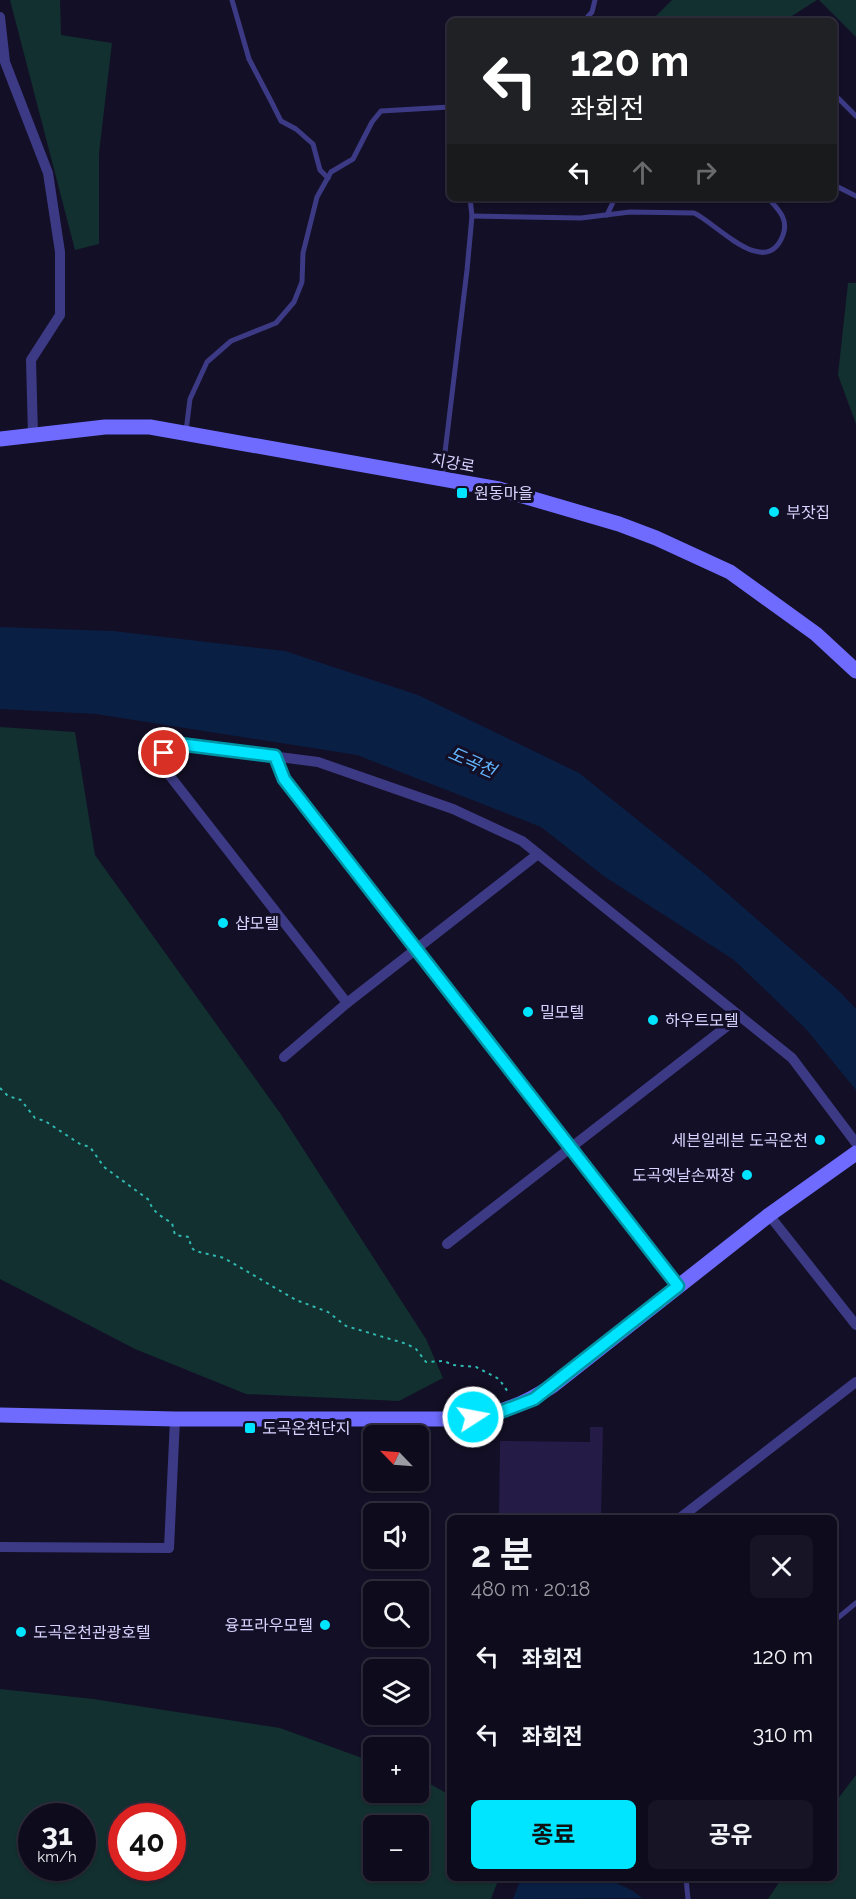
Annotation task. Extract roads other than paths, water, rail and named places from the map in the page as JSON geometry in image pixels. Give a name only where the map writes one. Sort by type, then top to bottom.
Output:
[{"type":"street","points":[[0,17],[5,62],[48,173],[60,252],[60,315],[31,360],[33,435]]},
{"type":"street","name":"지강로","points":[[0,439],[124,426],[186,432],[499,489],[572,509],[647,535],[730,572],[816,634],[856,671]]},
{"type":"street","points":[[347,1003],[166,771],[162,761],[164,753],[170,747],[179,744],[318,762],[453,809],[522,842],[792,1058],[856,1143]]},
{"type":"street","points":[[275,756],[284,779],[678,1286]]},
{"type":"street","points":[[284,1057],[347,1003],[538,854]]},
{"type":"street","points":[[447,1244],[740,1016]]},
{"type":"street","points":[[0,1415],[175,1419],[453,1419],[495,1414],[518,1407],[552,1386],[769,1215],[856,1153]]},
{"type":"street","points":[[769,1215],[856,1325]]},
{"type":"street","points":[[684,1515],[856,1382]]},
{"type":"street","points":[[0,1547],[169,1548],[175,1419]]},
{"type":"lane","points":[[232,0],[249,59],[281,121],[296,129],[313,144],[318,165],[327,178]]},
{"type":"lane","points":[[587,18],[592,12],[595,0]]},
{"type":"lane","points":[[837,97],[856,116]]},
{"type":"lane","points":[[186,432],[190,399],[207,362],[231,341],[276,323],[294,302],[303,282],[303,253],[317,197],[331,172],[353,159],[381,111],[447,107]]},
{"type":"lane","points":[[837,186],[856,196]]},
{"type":"lane","points":[[441,479],[471,216],[470,201]]},
{"type":"lane","points":[[607,215],[614,201]]},
{"type":"lane","points":[[471,216],[581,218],[630,212],[694,213],[702,216],[740,246],[759,252],[779,243],[784,229],[782,214],[771,201]]},
{"type":"lane","points":[[837,1619],[856,1603]]},
{"type":"lane","points":[[686,1881],[688,1899]]},
{"type":"water","name":"도곡천","points":[[0,627],[113,631],[285,651],[418,695],[579,773],[705,874],[839,991],[856,1009],[856,1090],[806,1029],[734,960],[605,877],[541,827],[357,755],[96,714],[0,709]]},
{"type":"water","points":[[520,1881],[612,1881],[642,1898],[513,1899]]},
{"type":"place","name":"원동마을","points":[[462,493]]},
{"type":"place","name":"부잣집","points":[[774,512]]},
{"type":"place","name":"샵모텔","points":[[223,923]]},
{"type":"place","name":"밀모텔","points":[[528,1012]]},
{"type":"place","name":"하우트모텔","points":[[653,1020]]},
{"type":"place","name":"세븐일레븐 도곡온천","points":[[820,1140]]},
{"type":"place","name":"도곡옛날손짜장","points":[[747,1175]]},
{"type":"place","name":"도곡온천단지","points":[[250,1428]]},
{"type":"place","name":"융프라우모텔","points":[[325,1625]]},
{"type":"place","name":"도곡온천관광호텔","points":[[21,1632]]}]
